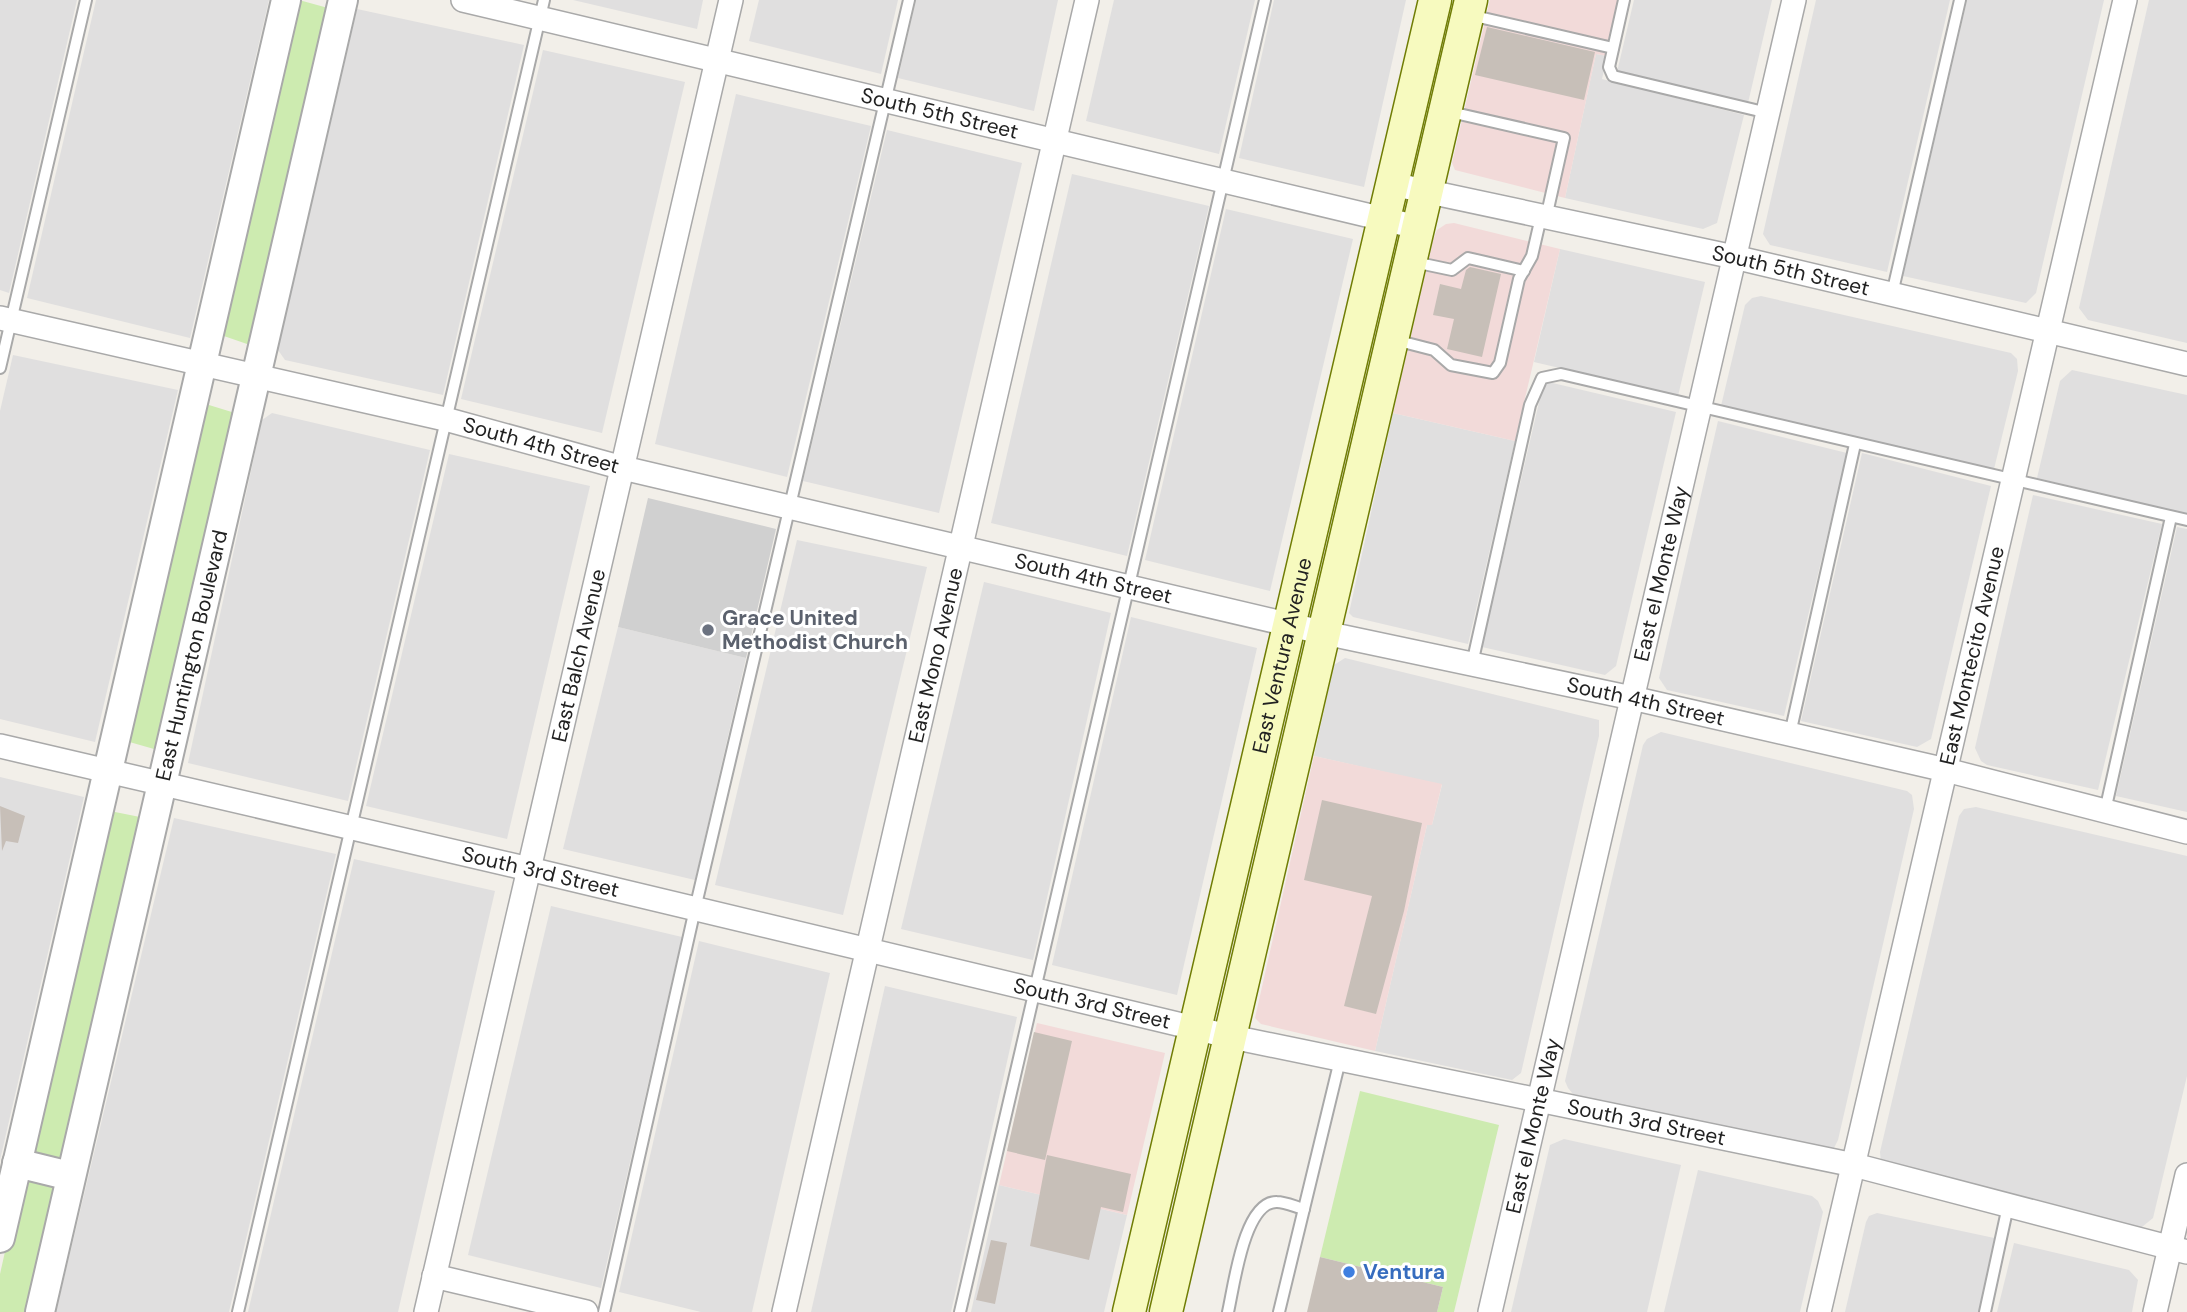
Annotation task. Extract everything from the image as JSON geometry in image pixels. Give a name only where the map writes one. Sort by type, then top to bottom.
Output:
[{"type":"main road","name":"East Ventura Avenue","points":[[1129,1312],[1435,0]]},
{"type":"main road","name":"East Ventura Avenue","points":[[1166,1312],[1469,7]]},
{"type":"street","points":[[0,1238],[286,0]]},
{"type":"street","name":"East Huntington Boulevard","points":[[40,1312],[343,0]]},
{"type":"street","name":"South 5th Street","points":[[463,0],[542,9],[716,61],[1417,228]]},
{"type":"street","name":"East Balch Avenue","points":[[426,1312],[731,0]]},
{"type":"street","name":"East Mono Avenue","points":[[784,1312],[1087,0]]},
{"type":"street","name":"East el Monte Way","points":[[1490,1312],[1794,0]]},
{"type":"street","name":"East Montecito Avenue","points":[[1819,1312],[2125,0]]},
{"type":"street","name":"South 5th Street","points":[[1392,184],[1734,257],[2187,364]]},
{"type":"street","name":"South 4th Street","points":[[6,319],[202,366],[445,419],[623,468],[1325,633],[1632,698],[1946,770],[2187,832]]},
{"type":"street","name":"South 3rd Street","points":[[0,747],[529,869],[1196,1029],[1854,1166],[2179,1250]]},
{"type":"street","points":[[17,1163],[71,1176]]},
{"type":"street","points":[[2155,1312],[2179,1250],[2187,1175]]},
{"type":"street","points":[[434,1276],[586,1312]]},
{"type":"lane","points":[[0,368],[6,319],[86,0]]},
{"type":"lane","points":[[604,1312],[695,909],[909,0]]},
{"type":"lane","points":[[960,1312],[1265,0]]},
{"type":"lane","points":[[1624,0],[1609,67],[1613,76],[1768,113]]},
{"type":"lane","points":[[1892,294],[1960,0]]},
{"type":"lane","points":[[1469,7],[1613,48]]},
{"type":"lane","points":[[238,1312],[542,9]]},
{"type":"lane","points":[[1392,339],[1434,350],[1451,365],[1493,373],[1500,363],[1519,279],[1532,256],[1544,218],[1564,138],[1445,111]]},
{"type":"lane","points":[[1410,261],[1452,270],[1468,258],[1524,271]]},
{"type":"lane","points":[[1472,664],[1530,405],[1542,378],[1561,374],[2187,520]]},
{"type":"lane","points":[[1790,734],[1855,444]]},
{"type":"lane","points":[[2105,811],[2171,517]]},
{"type":"lane","points":[[1279,1312],[1340,1060]]},
{"type":"lane","points":[[1227,1312],[1248,1227],[1259,1208],[1276,1201],[1304,1209]]},
{"type":"lane","points":[[1985,1312],[2008,1206]]},
{"type":"shaded area","points":[[0,0],[77,0],[9,293],[0,290]]},
{"type":"shaded area","points":[[96,0],[269,0],[190,338],[27,298]]},
{"type":"shaded area","points":[[573,0],[703,0],[697,29]]},
{"type":"shaded area","points":[[759,0],[898,0],[881,74],[749,41]]},
{"type":"shaded area","points":[[916,0],[1058,0],[1034,111],[898,78]]},
{"type":"shaded area","points":[[1114,0],[1255,0],[1219,154],[1086,121]]},
{"type":"shaded area","points":[[1274,0],[1406,0],[1364,187],[1239,158]]},
{"type":"shaded area","points":[[1490,0],[1620,0],[1607,56],[1596,54],[1565,198],[1455,170],[1452,163]]},
{"type":"shaded area","points":[[1634,0],[1772,0],[1748,103],[1617,72]]},
{"type":"shaded area","points":[[1816,0],[1950,0],[1887,272],[1770,245],[1763,234]]},
{"type":"shaded area","points":[[1967,0],[2104,0],[2036,293],[2026,303],[1903,276]]},
{"type":"shaded area","points":[[2149,0],[2187,0],[2187,343],[2088,320],[2079,308]]},
{"type":"shaded area","points":[[357,9],[524,45],[443,395],[285,360],[278,350]]},
{"type":"shaded area","points":[[543,50],[685,82],[602,433],[461,399]]},
{"type":"shaded area","points":[[1596,54],[1607,56],[1602,79],[1744,115],[1717,223],[1703,229],[1565,198]]},
{"type":"shaded area","points":[[736,94],[871,126],[787,477],[655,444]]},
{"type":"shaded area","points":[[887,130],[1022,163],[939,513],[803,481]]},
{"type":"shaded area","points":[[1072,174],[1209,206],[1127,556],[991,523]]},
{"type":"shaded area","points":[[1226,209],[1353,239],[1270,591],[1145,560]]},
{"type":"shaded area","points":[[1454,223],[1560,249],[1515,441],[1393,413],[1433,240],[1437,230],[1446,224]]},
{"type":"shaded area","points":[[1560,249],[1705,282],[1678,396],[1534,362]]},
{"type":"shaded area","points":[[1761,296],[2011,353],[2017,359],[2018,371],[1994,469],[1721,406],[1745,305],[1752,298]]},
{"type":"shaded area","points":[[13,355],[178,390],[95,742],[0,719],[0,411]]},
{"type":"shaded area","points":[[2072,370],[2187,395],[2187,514],[2037,478],[2060,381]]},
{"type":"shaded area","points":[[1544,381],[1676,412],[1616,666],[1605,675],[1482,647]]},
{"type":"shaded area","points":[[272,413],[430,450],[348,801],[188,763],[262,420]]},
{"type":"shaded area","points":[[1393,413],[1515,441],[1468,644],[1353,617],[1349,613]]},
{"type":"shaded area","points":[[1718,421],[1847,453],[1784,716],[1667,690],[1659,678]]},
{"type":"shaded area","points":[[1862,453],[1991,486],[1931,739],[1917,747],[1801,721]]},
{"type":"shaded area","points":[[449,454],[590,486],[507,839],[366,806]]},
{"type":"shaded area","points":[[2033,495],[2162,524],[2098,790],[1987,765],[1981,761],[1975,748]]},
{"type":"shaded area","points":[[648,498],[776,529],[746,658],[618,627]]},
{"type":"shaded area","points":[[2177,527],[2187,529],[2187,812],[2116,796]]},
{"type":"shaded area","points":[[797,540],[927,567],[843,915],[715,885]]},
{"type":"shaded area","points":[[984,582],[1111,613],[1033,960],[901,929]]},
{"type":"shaded area","points":[[1131,617],[1257,648],[1177,995],[1052,965]]},
{"type":"shaded area","points":[[618,627],[746,658],[695,880],[563,849]]},
{"type":"shaded area","points":[[1345,658],[1599,720],[1599,736],[1521,1073],[1512,1080],[1375,1051],[1427,825],[1432,825],[1442,785],[1314,756],[1334,665]]},
{"type":"shaded area","points":[[1661,732],[1907,791],[1912,795],[1914,809],[1838,1140],[1833,1150],[1819,1153],[1573,1094],[1565,1081],[1643,745],[1647,739]]},
{"type":"shaded area","points":[[1314,756],[1442,784],[1432,825],[1427,825],[1375,1051],[1261,1024],[1255,1018]]},
{"type":"shaded area","points":[[0,777],[84,797],[0,1160]]},
{"type":"shaded area","points":[[1976,807],[2187,856],[2187,1076],[2153,1218],[2142,1227],[2135,1228],[1881,1162],[1880,1152],[1959,816],[1964,809]]},
{"type":"shaded area","points":[[174,818],[336,854],[229,1312],[56,1312]]},
{"type":"shaded area","points":[[354,859],[495,891],[398,1312],[248,1312]]},
{"type":"shaded area","points":[[551,906],[682,937],[601,1288],[468,1255]]},
{"type":"shaded area","points":[[699,941],[830,973],[752,1312],[701,1312],[619,1292]]},
{"type":"shaded area","points":[[885,986],[1017,1017],[951,1312],[811,1312]]},
{"type":"shaded area","points":[[1037,1023],[1165,1053],[1127,1215],[999,1185]]},
{"type":"shaded area","points":[[1564,1139],[1681,1165],[1647,1312],[1511,1312],[1550,1145]]},
{"type":"shaded area","points":[[1698,1170],[1812,1196],[1818,1201],[1823,1212],[1800,1312],[1664,1312]]},
{"type":"shaded area","points":[[999,1185],[1127,1215],[1104,1312],[971,1312]]},
{"type":"shaded area","points":[[1877,1213],[1999,1239],[1983,1312],[1845,1312],[1866,1222],[1869,1216]]},
{"type":"shaded area","points":[[2014,1243],[2129,1270],[2138,1280],[2132,1312],[1997,1312]]},
{"type":"green space","points":[[299,0],[328,8],[251,343],[247,344],[221,335]]},
{"type":"green space","points":[[205,406],[235,413],[158,749],[154,749],[126,741]]},
{"type":"green space","points":[[110,811],[140,817],[62,1159],[34,1154]]},
{"type":"green space","points":[[1360,1091],[1499,1125],[1454,1312],[1437,1312],[1443,1287],[1320,1257]]},
{"type":"green space","points":[[27,1179],[55,1186],[30,1312],[0,1312],[0,1274],[20,1185]]},
{"type":"building","points":[[1487,27],[1595,52],[1584,100],[1475,75]]},
{"type":"building","points":[[1470,267],[1501,274],[1482,357],[1447,349],[1454,319],[1433,315],[1440,284],[1461,289],[1466,270]]},
{"type":"building","points":[[1322,800],[1422,823],[1404,911],[1376,1014],[1344,1006],[1372,896],[1304,880]]},
{"type":"building","points":[[0,806],[25,816],[18,843],[6,841],[2,851]]},
{"type":"building","points":[[1034,1032],[1072,1041],[1045,1160],[1007,1151]]},
{"type":"building","points":[[1047,1155],[1131,1174],[1123,1212],[1101,1207],[1089,1260],[1030,1246]]},
{"type":"building","points":[[991,1240],[1007,1243],[995,1304],[976,1300]]},
{"type":"building","name":"Ventura","points":[[1320,1257],[1443,1287],[1437,1312],[1307,1312]]},
{"type":"place","name":"Grace United Methodist Church","points":[[708,630]]},
{"type":"place","name":"Ventura","points":[[1349,1272]]}]
